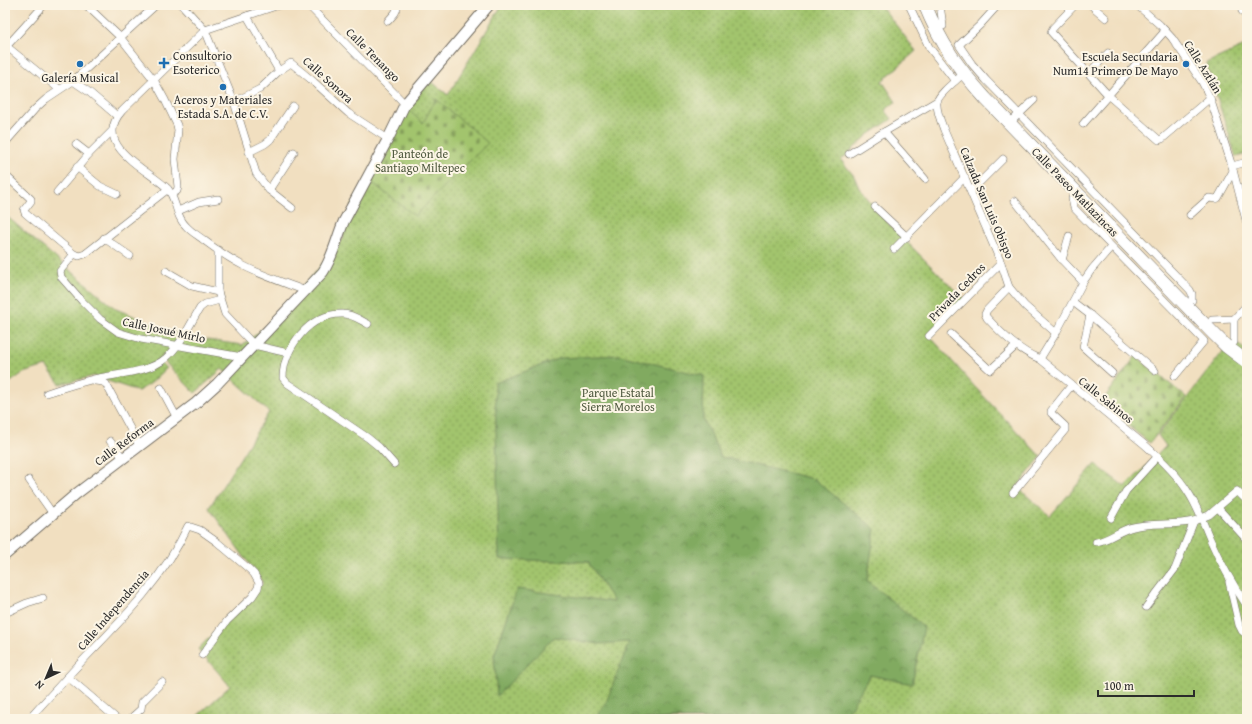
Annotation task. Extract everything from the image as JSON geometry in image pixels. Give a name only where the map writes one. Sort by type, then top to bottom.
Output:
[{"type":"highway","name":"Calle Paseo Matlazincas","points":[[925,5],[959,77],[1033,143],[1234,342],[1247,352]]},
{"type":"highway","name":"Calle Paseo Matlazincas","points":[[933,5],[955,48],[973,73],[1016,116],[1033,143],[1074,191],[1226,346],[1247,362]]},
{"type":"street","points":[[44,5],[6,46],[60,89]]},
{"type":"street","points":[[5,176],[30,199],[31,201],[24,210],[25,213],[74,254],[79,256],[82,256],[104,238],[170,192],[175,193],[178,189],[175,159],[178,130],[171,112],[154,80],[120,37],[86,5]]},
{"type":"street","points":[[5,143],[35,108],[73,81],[156,5]]},
{"type":"street","points":[[182,5],[205,30],[234,102],[256,173],[269,190],[292,208]]},
{"type":"street","points":[[280,5],[205,30],[117,116],[114,121],[112,131],[113,139],[132,162],[170,192],[181,220],[187,227],[218,250],[245,267],[306,291]]},
{"type":"street","name":"Calle Tenango","points":[[308,5],[405,104]]},
{"type":"street","points":[[388,21],[396,13],[397,8],[395,5]]},
{"type":"street","name":"Calle Reforma","points":[[5,555],[53,514],[139,445],[177,418],[217,384],[306,291],[326,268],[344,221],[405,104],[489,5]]},
{"type":"street","points":[[849,154],[937,101],[959,77],[929,47],[909,5]]},
{"type":"street","points":[[940,5],[943,26]]},
{"type":"street","points":[[988,5],[993,11]]},
{"type":"street","points":[[998,5],[959,45],[978,72],[1016,116],[1190,290],[1192,300]]},
{"type":"street","points":[[1075,5],[1051,32],[1109,96],[1158,140],[1162,139],[1210,98]]},
{"type":"street","points":[[1091,5],[1106,18]]},
{"type":"street","name":"Calle Aztlán","points":[[1137,5],[1166,31],[1179,47],[1202,82],[1210,98],[1247,224]]},
{"type":"street","points":[[247,16],[279,71]]},
{"type":"street","points":[[1083,124],[1166,31]]},
{"type":"street","points":[[1088,74],[1108,53]]},
{"type":"street","name":"Calle Sonora","points":[[234,102],[260,88],[279,71],[289,64],[293,64],[348,113],[388,139]]},
{"type":"street","points":[[73,81],[89,92],[117,116]]},
{"type":"street","points":[[1016,116],[1034,100]]},
{"type":"street","name":"Calzada San Luis Obispo","points":[[937,101],[938,112],[944,130],[1001,263],[1009,287],[1025,306],[1056,333]]},
{"type":"street","points":[[249,152],[270,140],[293,106]]},
{"type":"street","points":[[57,192],[77,167],[112,131]]},
{"type":"street","points":[[884,132],[925,179]]},
{"type":"street","points":[[76,144],[89,154]]},
{"type":"street","points":[[269,190],[294,152]]},
{"type":"street","points":[[971,191],[1003,159]]},
{"type":"street","points":[[1190,215],[1209,198],[1211,197],[1216,199],[1219,197],[1232,169],[1247,162]]},
{"type":"street","points":[[77,167],[100,186],[117,194]]},
{"type":"street","points":[[894,249],[965,178]]},
{"type":"street","points":[[1074,191],[1072,199],[1074,208],[1204,341],[1175,376]]},
{"type":"street","points":[[178,212],[199,202],[218,199]]},
{"type":"street","points":[[1015,201],[1062,260],[1083,282]]},
{"type":"street","points":[[876,206],[907,237]]},
{"type":"street","points":[[1062,260],[1069,236]]},
{"type":"street","points":[[104,238],[130,256]]},
{"type":"street","points":[[1040,359],[1056,333],[1083,282],[1111,247]]},
{"type":"street","points":[[218,250],[218,292],[225,314],[254,345],[288,353]]},
{"type":"street","name":"Calle Josué Mirlo","points":[[74,254],[60,271],[61,277],[77,296],[112,329],[127,336],[242,357]]},
{"type":"street","name":"Privada Cedros","points":[[929,336],[1001,263]]},
{"type":"street","points":[[1149,285],[1150,269]]},
{"type":"street","points":[[166,271],[192,286],[218,292]]},
{"type":"street","name":"Calle Sabinos","points":[[1009,287],[987,310],[986,316],[989,321],[1016,346],[1040,359],[1158,456],[1188,491],[1227,572]]},
{"type":"street","points":[[47,393],[93,379],[128,373],[151,367],[165,359],[177,345],[200,308],[205,304],[220,300]]},
{"type":"street","points":[[1073,302],[1090,314],[1155,371]]},
{"type":"street","points":[[1234,342],[1234,319],[1247,305]]},
{"type":"street","points":[[368,324],[351,315],[343,314],[325,316],[311,324],[296,339],[288,353],[283,375],[284,381],[368,438],[394,464]]},
{"type":"street","points":[[1090,314],[1083,347],[1112,372]]},
{"type":"street","points":[[1212,320],[1234,319]]},
{"type":"street","points":[[951,334],[990,370],[1016,346]]},
{"type":"street","points":[[93,379],[106,384],[139,445]]},
{"type":"street","points":[[1013,492],[1065,430],[1065,426],[1052,413],[1051,410],[1071,386]]},
{"type":"street","points":[[161,388],[177,418]]},
{"type":"street","points":[[110,441],[123,458]]},
{"type":"street","points":[[1112,518],[1126,491],[1158,456]]},
{"type":"street","points":[[29,480],[53,514]]},
{"type":"street","points":[[1096,542],[1107,540],[1133,527],[1194,521],[1209,515],[1236,492],[1239,492],[1247,501]]},
{"type":"street","points":[[1218,508],[1247,540]]},
{"type":"street","points":[[1146,608],[1175,570],[1194,521]]},
{"type":"street","name":"Calle Independencia","points":[[29,719],[144,594],[173,555],[188,526],[200,530],[217,542],[249,569],[259,583],[258,588],[252,598],[226,621],[202,655]]},
{"type":"street","points":[[1227,572],[1247,606]]},
{"type":"street","points":[[1227,572],[1239,625],[1247,636]]},
{"type":"street","points":[[5,613],[27,603],[43,598]]},
{"type":"street","points":[[68,677],[117,719]]},
{"type":"street","points":[[130,719],[140,709],[142,702],[162,682]]},
{"type":"green space","name":"Parque Estatal Sierra Morelos","points":[[502,5],[885,5],[882,7],[916,51],[882,81],[896,102],[885,110],[892,119],[868,135],[841,160],[854,176],[859,188],[889,224],[965,300],[929,335],[974,386],[1041,457],[1017,487],[1050,516],[1095,464],[1125,487],[1166,446],[1158,435],[1232,340],[1247,351],[1247,719],[194,719],[230,686],[198,649],[263,583],[209,508],[269,412],[222,369],[195,393],[162,359],[157,361],[167,368],[150,384],[138,391],[94,376],[60,384],[46,366],[23,373],[5,386],[5,215],[116,309],[186,337],[242,345],[267,326],[344,238],[341,226],[399,121],[428,79],[448,95]]},
{"type":"green space","points":[[1247,45],[1247,154],[1236,157],[1206,63]]},
{"type":"green space","name":"Panteón de Santiago Miltepec","points":[[436,99],[488,143],[415,216],[370,181],[406,108],[423,123]]},
{"type":"green space","points":[[619,355],[704,376],[703,419],[721,457],[814,479],[875,529],[867,581],[924,627],[912,684],[870,675],[844,719],[682,719],[681,717],[660,719],[596,719],[606,703],[629,642],[599,644],[554,637],[497,696],[494,656],[517,589],[614,602],[588,562],[499,559],[495,383],[560,358]]},
{"type":"green space","points":[[1136,356],[1186,397],[1150,443],[1100,404]]},
{"type":"place","name":"Consultorio Esoterico","points":[[164,63]]},
{"type":"place","name":"Galería Musical","points":[[80,64]]},
{"type":"place","name":"Escuela Secundaria Num14 Primero De Mayo","points":[[1186,64]]},
{"type":"place","name":"Aceros y Materiales Estada S.A. de C.V.","points":[[223,87]]}]
